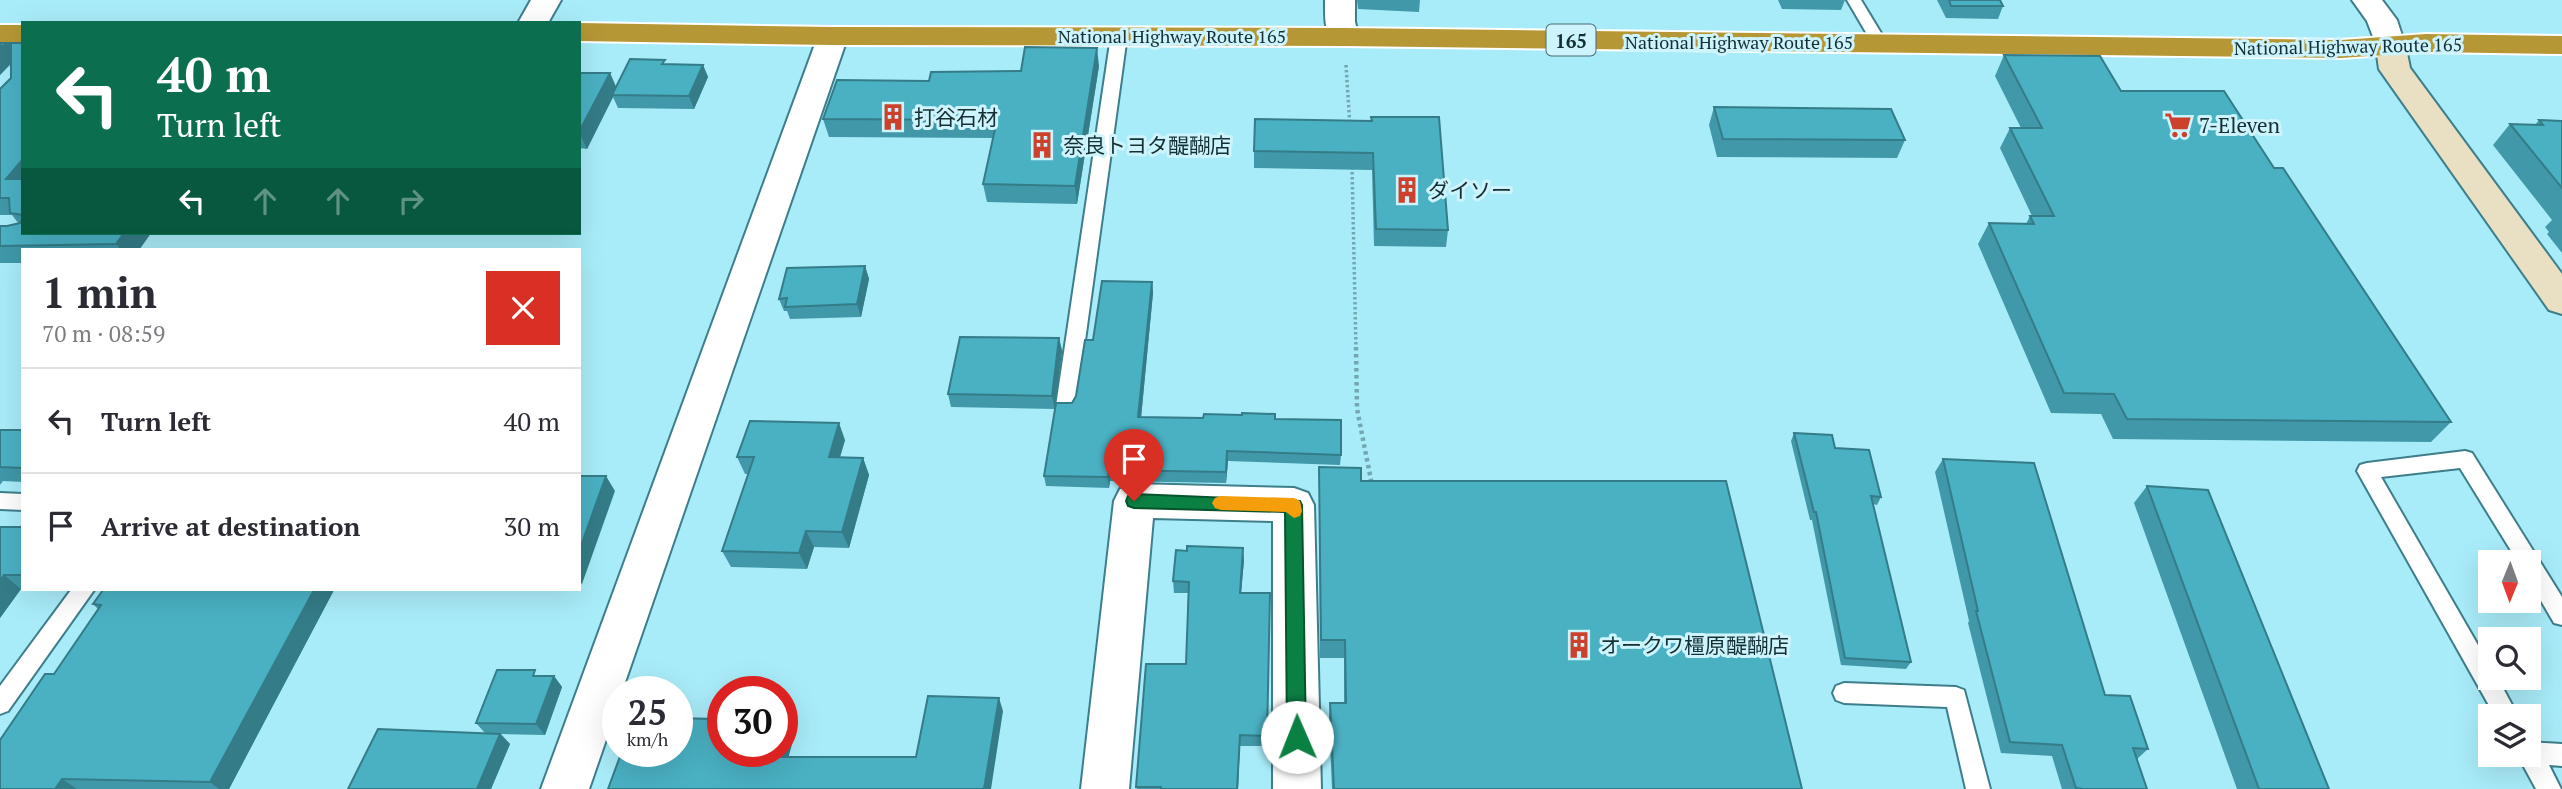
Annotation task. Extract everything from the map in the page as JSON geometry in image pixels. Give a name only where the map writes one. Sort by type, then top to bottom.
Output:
[{"type":"highway","name":"National Highway Route 165","points":[[581,32],[833,36],[1345,37],[2342,49],[2391,48],[2426,43],[2562,45]]},
{"type":"highway","points":[[0,34],[21,34]]},
{"type":"street","points":[[534,21],[546,0]]},
{"type":"street","points":[[1340,0],[1340,22],[1345,37]]},
{"type":"street","points":[[2367,0],[2382,20],[2395,69],[2562,301]]},
{"type":"street","points":[[565,789],[833,36]]},
{"type":"street","points":[[1105,789],[1134,501],[1294,505],[1297,789]]},
{"type":"lane","points":[[1854,0],[1879,43]]},
{"type":"lane","points":[[1066,406],[1119,36]]},
{"type":"lane","points":[[2500,704],[2367,471],[2465,459],[2522,550]]},
{"type":"lane","points":[[0,501],[21,502]]},
{"type":"lane","points":[[2541,582],[2562,616]]},
{"type":"lane","points":[[0,704],[82,591]]},
{"type":"lane","points":[[1844,693],[1956,697],[1978,789]]},
{"type":"lane","points":[[2541,754],[2562,755]]},
{"type":"lane","points":[[2536,767],[2549,789]]},
{"type":"path","points":[[1345,37],[1350,138]]},
{"type":"path","points":[[1352,163],[1357,409],[1372,478],[1372,492]]},
{"type":"building","points":[[1949,0],[2000,0],[2003,6],[1951,6]]},
{"type":"building","points":[[0,43],[21,43],[21,161],[6,179],[21,179],[21,215],[10,213],[9,198],[0,198],[0,89],[11,78],[11,44],[0,46]]},
{"type":"building","points":[[1025,47],[1097,48],[1075,186],[983,184],[997,120],[823,119],[837,80],[929,81],[931,72],[1021,71]]},
{"type":"building","points":[[2004,55],[2100,56],[2121,91],[2224,91],[2274,168],[2283,168],[2451,422],[2127,419],[2114,394],[2064,393],[1989,223],[2034,224],[2030,216],[2054,216],[2010,128],[2042,128]]},
{"type":"building","points":[[630,59],[665,60],[662,64],[703,65],[689,96],[612,95]]},
{"type":"building","points":[[581,73],[610,73],[581,128]]},
{"type":"building","points":[[1714,107],[1891,109],[1905,140],[1723,139]]},
{"type":"building","points":[[1371,117],[1439,117],[1448,230],[1376,229],[1373,153],[1254,151],[1255,119],[1372,121]]},
{"type":"building","points":[[2539,120],[2562,121],[2562,188],[2510,124],[2543,125]]},
{"type":"building","points":[[20,223],[21,235],[123,235],[116,244],[0,246],[0,226]]},
{"type":"building","points":[[865,266],[857,304],[785,307],[787,298],[779,299],[787,268]]},
{"type":"building","points":[[1102,281],[1152,282],[1138,417],[1203,418],[1204,414],[1242,413],[1275,414],[1275,419],[1341,420],[1341,455],[1227,451],[1226,472],[1109,470],[1108,477],[1044,476],[1056,403],[1072,403],[1076,396],[1085,340],[1093,340]]},
{"type":"building","points":[[960,337],[1059,338],[1052,396],[948,394]]},
{"type":"building","points":[[750,421],[839,423],[829,457],[863,458],[842,532],[806,531],[799,553],[722,551],[754,457],[737,457]]},
{"type":"building","points":[[0,430],[21,430],[21,468],[0,467]]},
{"type":"building","points":[[1794,433],[1832,435],[1835,448],[1869,450],[1881,497],[1871,496],[1911,662],[1845,658],[1816,512]]},
{"type":"building","points":[[1943,459],[2034,463],[2105,695],[2130,696],[2148,749],[2133,748],[2147,789],[2076,788],[2062,745],[2010,742],[1976,611]]},
{"type":"building","name":"オークワ橿原醍醐店","points":[[1319,467],[1361,468],[1361,481],[1726,481],[1802,789],[1334,789],[1330,703],[1346,703],[1345,640],[1321,640]]},
{"type":"building","points":[[581,476],[606,476],[581,545]]},
{"type":"building","points":[[2147,486],[2208,490],[2329,789],[2259,789]]},
{"type":"building","points":[[0,527],[21,527],[21,575],[4,575],[0,581]]},
{"type":"building","points":[[1187,546],[1243,548],[1240,593],[1270,593],[1267,736],[1240,735],[1237,789],[1136,787],[1146,664],[1186,664],[1189,582],[1173,581],[1176,550],[1187,551]]},
{"type":"building","points":[[102,591],[313,591],[210,782],[62,779],[55,789],[0,789],[0,740],[45,674],[54,674],[101,605],[93,604]]},
{"type":"building","points":[[497,670],[535,670],[533,676],[554,676],[536,724],[476,723]]},
{"type":"building","points":[[928,696],[999,698],[984,789],[608,789],[616,767],[693,767],[693,718],[707,719],[707,767],[798,767],[798,757],[916,757]]},
{"type":"building","points":[[378,729],[500,734],[477,789],[348,789]]},
{"type":"slow traffic","points":[[1221,503],[1294,505],[1294,511]]},
{"type":"place","name":"打谷石材","points":[[893,117]]},
{"type":"place","name":"7-Eleven","points":[[2178,125]]},
{"type":"place","name":"奈良トヨタ醍醐店","points":[[1042,145]]},
{"type":"place","name":"ダイソー","points":[[1407,190]]},
{"type":"place","name":"オークワ橿原醍醐店","points":[[1579,645]]},
{"type":"route","points":[[1134,501],[1294,505],[1297,737]]}]
